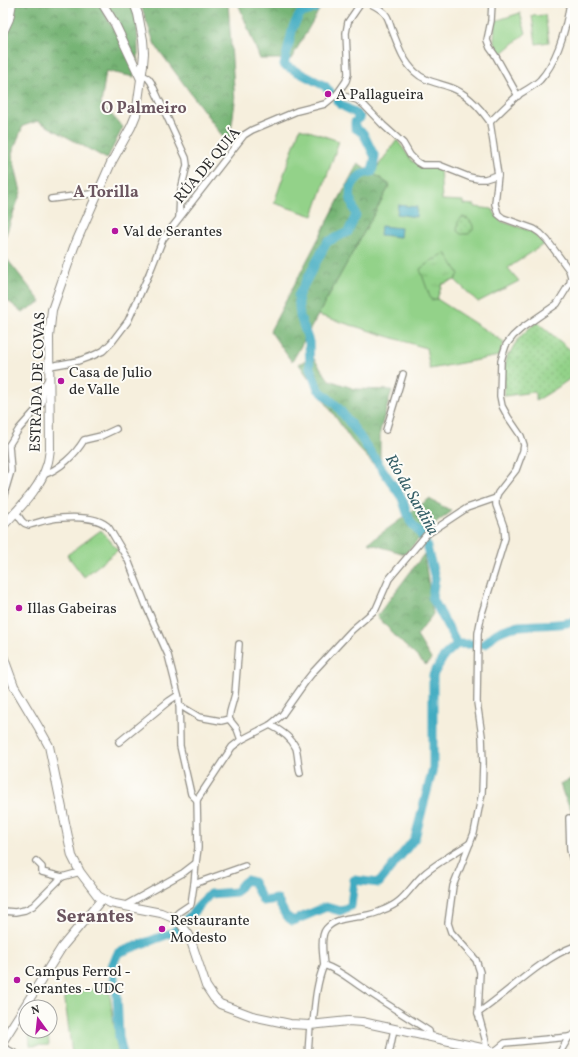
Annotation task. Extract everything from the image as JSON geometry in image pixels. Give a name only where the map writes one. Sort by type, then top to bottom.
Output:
[{"type":"main road","points":[[3,32],[9,19],[12,3]]},
{"type":"main road","points":[[102,3],[115,24],[142,77]]},
{"type":"main road","name":"ESTRADA DE COVAS","points":[[3,526],[27,500],[43,475],[48,464],[50,449],[49,337],[52,310],[74,247],[111,163],[133,121],[138,106],[144,59],[143,40],[138,14],[134,3]]},
{"type":"main road","points":[[3,656],[14,686],[49,746],[72,856],[80,872],[92,890],[102,899],[110,903],[161,913],[174,918],[181,923],[189,935],[206,986],[210,994],[220,1004],[252,1016],[290,1024],[355,1021],[498,1052]]},
{"type":"main road","points":[[3,1041],[62,947],[102,899]]},
{"type":"street","points":[[361,3],[350,16],[348,22],[346,33],[348,74],[337,94],[357,100],[364,105],[403,143],[410,155],[422,165],[439,165],[478,179],[485,179],[498,175]]},
{"type":"street","points":[[492,3],[491,21],[487,40],[490,48],[496,55],[518,96]]},
{"type":"street","points":[[490,122],[518,96],[535,84],[548,68],[559,46],[568,16],[570,3]]},
{"type":"street","points":[[373,4],[387,16],[401,52],[408,65],[416,73],[423,78],[453,88],[470,99],[481,109],[490,122],[498,175],[495,204],[498,214],[503,218],[534,229],[540,233],[547,240],[573,277],[557,304],[513,336],[506,345],[501,361],[501,401],[508,417],[521,436],[524,445],[516,470],[498,493],[496,498],[496,505],[504,527],[505,538],[482,613],[478,633],[477,702],[482,736],[482,793],[476,824],[454,886],[448,923],[451,932],[476,960],[480,972],[478,1013],[486,1042],[486,1049]]},
{"type":"street","points":[[142,77],[148,78],[151,82],[186,158],[187,165],[180,194],[179,217]]},
{"type":"street","name":"RÚA DE QUIÁ","points":[[50,366],[78,361],[92,356],[103,351],[112,342],[128,321],[163,239],[244,135],[252,130],[297,111],[325,104],[337,94]]},
{"type":"street","points":[[51,199],[98,193]]},
{"type":"street","points":[[386,430],[403,374]]},
{"type":"street","points":[[3,498],[11,471],[9,445],[18,430],[42,403],[44,386],[50,376]]},
{"type":"street","points":[[43,475],[70,457],[77,451],[84,440],[101,436],[116,429]]},
{"type":"street","points":[[174,918],[179,912],[191,904],[198,848],[197,800],[232,747],[241,740],[270,725],[282,715],[306,681],[333,650],[352,630],[376,609],[389,579],[426,536],[467,508],[496,498]]},
{"type":"street","points":[[16,512],[22,522],[30,525],[60,518],[99,521],[106,524],[109,528],[128,560],[168,655],[178,695],[180,746],[191,794],[197,800]]},
{"type":"street","points":[[239,644],[235,694],[230,712],[230,719],[241,740]]},
{"type":"street","points":[[119,742],[178,695]]},
{"type":"street","points":[[179,705],[199,717],[221,720],[230,719]]},
{"type":"street","points":[[270,725],[281,731],[290,739],[296,748],[300,773]]},
{"type":"street","points":[[569,818],[568,838],[572,844],[570,850],[575,867]]},
{"type":"street","points":[[308,1054],[318,982],[324,965],[322,949],[324,931],[326,928],[335,922],[346,918],[371,914],[399,903],[424,874],[470,843]]},
{"type":"street","points":[[36,861],[42,868],[42,872],[62,877],[80,872]]},
{"type":"street","points":[[124,906],[182,873],[196,863]]},
{"type":"street","points":[[194,884],[245,866]]},
{"type":"street","points":[[3,912],[15,912],[34,906],[62,877]]},
{"type":"street","points":[[478,1013],[545,963],[567,949],[575,946]]},
{"type":"street","points":[[324,965],[350,978],[429,1031],[430,1037]]},
{"type":"street","points":[[389,1054],[394,1029]]},
{"type":"street","points":[[498,1052],[506,1043],[569,1037],[575,1034]]},
{"type":"street","points":[[559,1054],[569,1037]]},
{"type":"street","points":[[3,1047],[16,1054]]},
{"type":"green space","points":[[14,3],[99,3],[134,67],[134,77],[106,71],[101,104],[123,127],[107,159],[38,121],[23,126],[12,153],[21,192],[3,239],[3,35]]},
{"type":"green space","points":[[106,3],[131,3],[137,25],[138,62]]},
{"type":"green space","points":[[140,3],[228,3],[235,102],[229,145],[155,45]]},
{"type":"green space","points":[[238,3],[323,3],[291,59],[260,59]]},
{"type":"green space","points":[[520,13],[526,33],[500,55],[494,41],[495,21]]},
{"type":"green space","points":[[545,15],[549,42],[536,44],[532,16]]},
{"type":"green space","points":[[300,128],[339,141],[313,216],[274,203]]},
{"type":"green space","points":[[397,140],[413,162],[440,166],[442,200],[463,201],[463,204],[492,209],[500,221],[531,231],[544,244],[508,268],[519,281],[478,302],[455,280],[442,284],[437,299],[504,342],[499,356],[430,369],[426,348],[318,315],[390,185],[373,173]]},
{"type":"green space","points":[[358,163],[390,185],[292,362],[270,331]]},
{"type":"green space","points":[[462,217],[469,220],[473,225],[473,230],[468,234],[461,234],[457,231],[458,222]]},
{"type":"green space","points":[[446,253],[459,274],[455,280],[442,284],[437,299],[431,300],[420,269],[434,259],[437,260],[436,258]]},
{"type":"green space","points":[[3,254],[41,302],[22,312],[3,297]]},
{"type":"green space","points":[[537,322],[573,352],[575,352],[575,375],[536,401],[536,394],[534,392],[504,396],[504,370],[508,354],[510,354],[521,336]]},
{"type":"green space","points":[[312,356],[329,380],[355,389],[392,390],[380,431],[380,471],[352,441],[299,364]]},
{"type":"green space","points":[[429,499],[452,511],[427,530],[405,554],[368,543]]},
{"type":"green space","points":[[101,530],[118,550],[84,577],[67,555]]},
{"type":"green space","points":[[424,554],[433,614],[417,636],[431,659],[426,665],[399,640],[377,616]]},
{"type":"green space","points":[[575,777],[575,817],[564,796],[560,784]]},
{"type":"green space","points":[[109,987],[118,1054],[72,1054],[64,993]]},
{"type":"green space","points":[[30,1039],[49,1039],[49,1045],[30,1046]]},
{"type":"water","points":[[398,205],[417,207],[416,217],[397,214]]},
{"type":"water","points":[[381,226],[401,228],[400,237],[380,235]]},
{"type":"waterway","name":"Río da Sardiña","points":[[315,3],[315,8],[300,14],[293,27],[284,65],[325,86],[331,93]]},
{"type":"waterway","name":"Río da Sardiña","points":[[186,920],[210,894],[236,892],[247,880],[253,882],[263,901],[277,899],[286,916],[293,921],[326,907],[340,911],[351,906],[354,880],[379,883],[415,838],[433,768],[433,675],[444,656],[457,644],[432,597],[435,578],[425,540],[410,521],[402,498],[356,431],[337,406],[318,389],[310,368],[309,342],[300,316],[298,296],[327,242],[348,232],[356,215],[350,193],[352,185],[360,176],[372,172],[375,157],[363,133],[355,128],[355,122],[360,118],[358,115],[342,106],[337,101]]},
{"type":"waterway","points":[[483,644],[485,644],[497,633],[508,628],[575,621]]},
{"type":"waterway","points":[[457,644],[473,644]]},
{"type":"waterway","name":"Río da Sardiña","points":[[123,1054],[119,1037],[117,995],[112,966],[118,953],[174,932],[177,929]]},
{"type":"place","name":"A Pallagueira","points":[[328,94]]},
{"type":"place","name":"Val de Serantes","points":[[115,231]]},
{"type":"place","name":"Casa de Julio de Valle","points":[[61,381]]},
{"type":"place","name":"Illas Gabeiras","points":[[19,608]]},
{"type":"place","name":"Restaurante Modesto","points":[[162,929]]},
{"type":"place","name":"Campus Ferrol - Serantes - UDC","points":[[17,980]]},
{"type":"district","name":"O Palmeiro","points":[[144,107]]},
{"type":"district","name":"A Torilla","points":[[106,191]]},
{"type":"district","name":"Serantes","points":[[95,915]]}]
